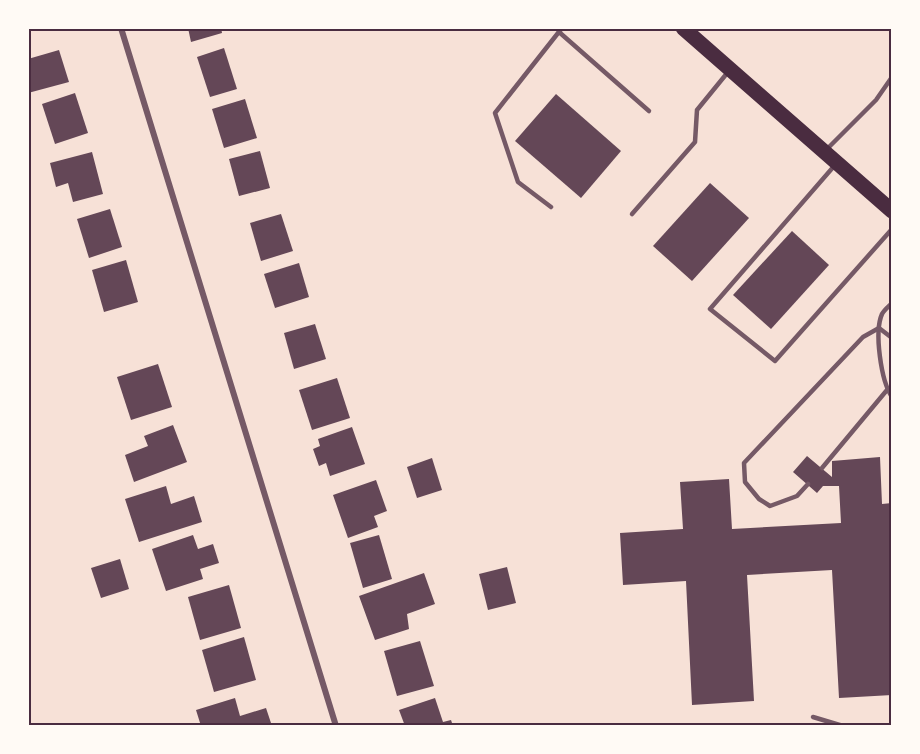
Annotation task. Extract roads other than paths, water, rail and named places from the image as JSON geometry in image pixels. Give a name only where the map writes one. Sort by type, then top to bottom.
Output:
[{"type":"main road","points":[[683,28],[891,211]]},
{"type":"street","points":[[120,28],[336,726]]},
{"type":"lane","points":[[551,207],[518,182],[495,113],[560,30],[649,111]]},
{"type":"lane","points":[[632,214],[695,142],[697,110],[730,69]]},
{"type":"lane","points":[[824,152],[876,100],[891,77]]},
{"type":"lane","points":[[837,163],[710,309],[775,361],[891,229]]},
{"type":"lane","points":[[891,303],[883,313],[879,328],[881,366],[891,397]]},
{"type":"lane","points":[[879,328],[891,338]]},
{"type":"lane","points":[[808,484],[797,496],[770,506],[759,499],[745,482],[744,463],[863,337],[879,328]]},
{"type":"lane","points":[[822,468],[887,390]]},
{"type":"lane","points":[[813,717],[843,726]]}]
